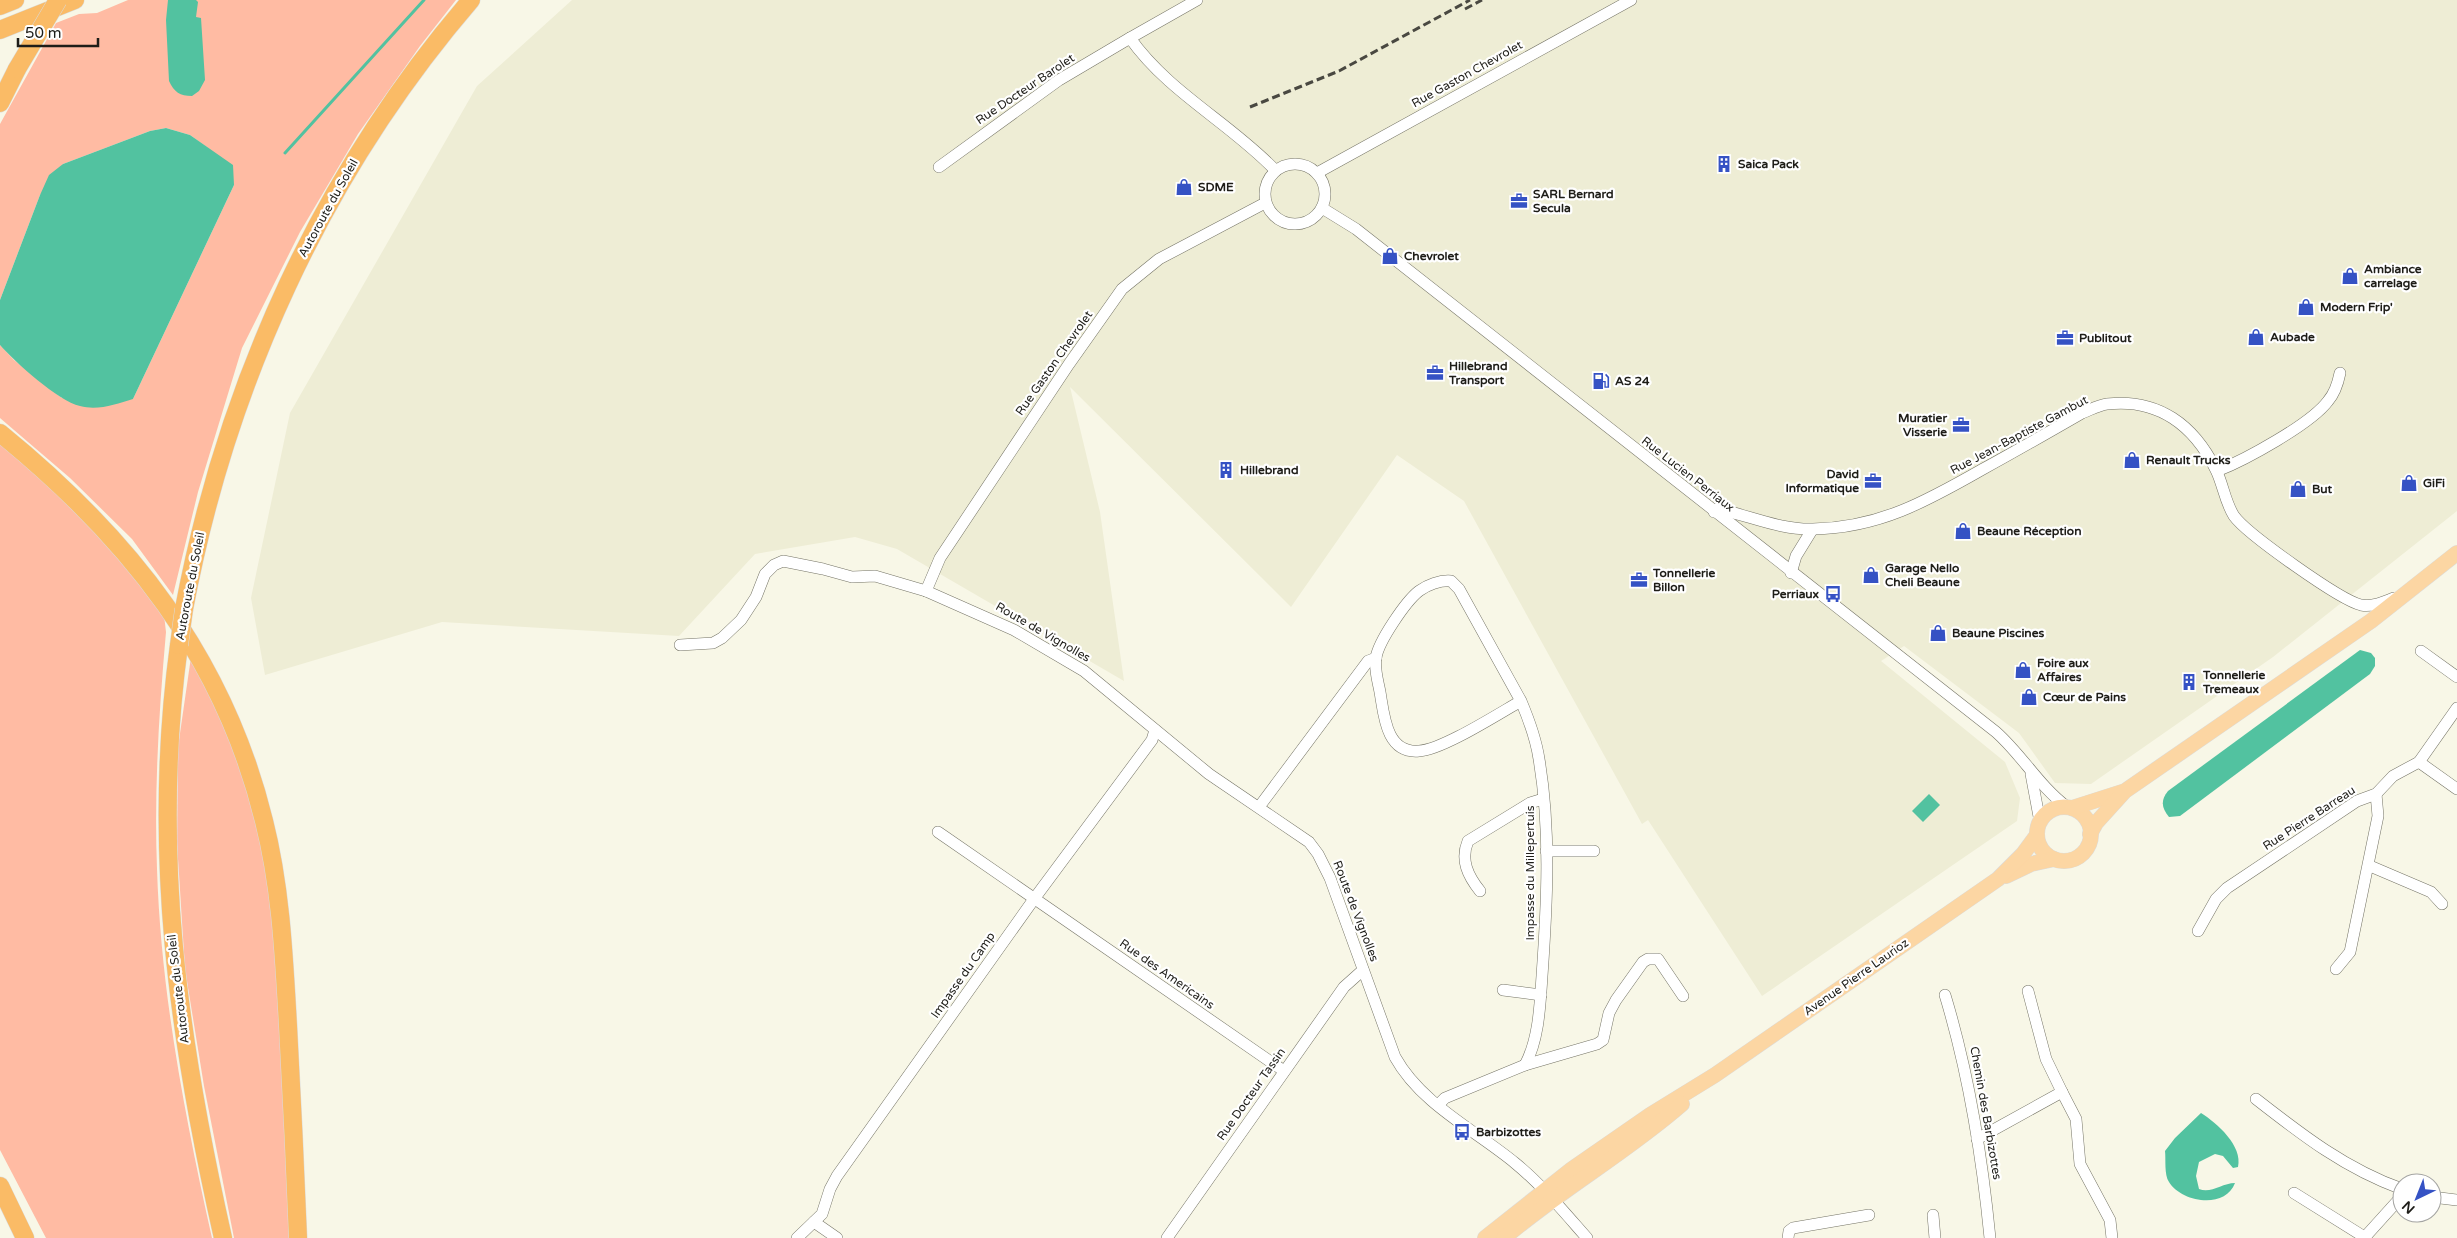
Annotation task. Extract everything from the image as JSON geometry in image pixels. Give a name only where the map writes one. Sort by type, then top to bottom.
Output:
[{"type":"highway","points":[[0,6],[15,0]]},
{"type":"highway","points":[[0,103],[58,0]]},
{"type":"highway","points":[[0,30],[75,0]]},
{"type":"highway","name":"Autoroute du Soleil","points":[[223,1238],[187,1060],[176,979],[169,905],[166,844],[168,762],[184,609],[199,537],[224,444],[249,374],[280,299],[320,220],[376,126],[427,54],[471,0]]},
{"type":"highway","points":[[0,433],[83,506],[148,579],[201,660],[224,703],[240,742],[265,821],[279,903],[298,1238]]},
{"type":"highway","points":[[0,1186],[14,1217]]},
{"type":"highway","points":[[0,1196],[26,1238]]},
{"type":"main road","points":[[2126,791],[2070,808],[2051,810],[2038,829],[2040,845],[2045,853],[2054,859],[2068,860],[2080,854],[2086,849],[2090,834],[2096,823],[2126,791],[2329,650],[2457,553]]},
{"type":"main road","points":[[2070,808],[2086,818],[2090,834]]},
{"type":"main road","name":"Avenue Pierre Laurioz","points":[[1548,1194],[1650,1115],[1715,1075],[1998,879],[2024,854],[2038,829]]},
{"type":"main road","name":"Avenue Pierre Laurioz","points":[[1998,879],[2031,864],[2054,859]]},
{"type":"main road","points":[[1485,1238],[1548,1194]]},
{"type":"main road","points":[[1504,1238],[1548,1194]]},
{"type":"street","name":"Rue Docteur Barolet","points":[[939,167],[1059,80],[1197,0]]},
{"type":"street","name":"Rue Gaston Chevrolet","points":[[1317,173],[1631,0]]},
{"type":"street","points":[[1130,38],[1140,53],[1165,78],[1259,152],[1275,170]]},
{"type":"street","points":[[1301,164],[1317,173],[1325,190],[1322,208],[1307,222],[1292,224],[1278,220],[1265,203],[1265,185],[1275,170],[1283,166],[1301,164]]},
{"type":"street","name":"Rue Gaston Chevrolet","points":[[929,592],[940,558],[1069,364],[1122,289],[1160,259],[1265,203]]},
{"type":"street","name":"Rue Lucien Perriaux","points":[[1322,208],[1356,229],[1791,573],[1996,732],[2012,746],[2049,792],[2070,808]]},
{"type":"street","points":[[2217,471],[2231,465],[2308,420],[2328,401],[2337,386],[2340,373]]},
{"type":"street","name":"Rue Jean-Baptiste Gambut","points":[[1714,512],[1717,509],[1756,521],[1812,530],[1850,526],[1898,514],[1930,499],[2082,413],[2105,404],[2141,405],[2168,415],[2194,435],[2217,471],[2234,515],[2247,529],[2340,596],[2368,606],[2380,604],[2405,594]]},
{"type":"street","points":[[1791,573],[1796,556],[1812,530]]},
{"type":"street","name":"Route de Vignolles","points":[[680,645],[713,642],[722,638],[741,620],[756,597],[765,574],[774,564],[783,561],[852,577],[875,576],[929,592],[990,618],[1067,660],[1100,683],[1208,774],[1309,842],[1318,854],[1330,878],[1399,1063],[1410,1080],[1438,1105],[1516,1164],[1548,1194],[1587,1238]]},
{"type":"street","name":"Impasse du Millepertuis","points":[[1376,658],[1385,636],[1420,590],[1428,585],[1451,581],[1459,589],[1529,718],[1539,759],[1546,851],[1541,995],[1534,1041],[1526,1065]]},
{"type":"street","points":[[2420,651],[2457,677]]},
{"type":"street","points":[[1259,807],[1368,661],[1376,658],[1385,721],[1392,739],[1404,750],[1418,752],[1437,746],[1521,701]]},
{"type":"street","name":"Rue Pierre Barreau","points":[[2198,931],[2216,900],[2227,888],[2357,801],[2376,794],[2393,776],[2419,762],[2457,708]]},
{"type":"street","name":"Impasse du Camp","points":[[797,1238],[822,1214],[830,1189],[837,1176],[1034,898],[1152,740],[1155,730]]},
{"type":"street","points":[[2419,762],[2457,789]]},
{"type":"street","name":"Rue Lucien Perriaux","points":[[2030,770],[2037,799],[2038,829]]},
{"type":"street","points":[[2336,969],[2350,952],[2370,866],[2378,816],[2376,794]]},
{"type":"street","points":[[1480,891],[1470,879],[1466,865],[1464,855],[1468,842],[1530,803],[1543,799]]},
{"type":"street","name":"Rue des Americains","points":[[938,832],[1284,1071]]},
{"type":"street","points":[[1546,851],[1594,851]]},
{"type":"street","points":[[2370,866],[2432,892],[2442,904]]},
{"type":"street","points":[[1438,1105],[1445,1098],[1526,1065],[1597,1044],[1603,1040],[1609,1013],[1616,1000],[1643,962],[1648,959],[1658,959],[1683,996]]},
{"type":"street","name":"Rue Docteur Tassin","points":[[1167,1238],[1344,987],[1363,970]]},
{"type":"street","points":[[1503,990],[1541,995]]},
{"type":"street","points":[[2028,990],[2046,1059],[2076,1119],[2080,1164],[2110,1220],[2112,1238]]},
{"type":"street","name":"Chemin des Barbizottes","points":[[1945,995],[1959,1040],[1984,1174],[1990,1238]]},
{"type":"street","points":[[1977,1139],[2062,1092]]},
{"type":"street","points":[[2256,1099],[2328,1153],[2366,1174],[2392,1184]]},
{"type":"street","points":[[2294,1193],[2365,1238],[2392,1207]]},
{"type":"street","points":[[2442,1198],[2457,1200]]},
{"type":"street","points":[[1788,1238],[1789,1231],[1793,1228],[1869,1215]]},
{"type":"street","points":[[1932,1216],[1935,1238]]},
{"type":"street","points":[[814,1222],[837,1238]]},
{"type":"shaded area","points":[[128,0],[456,0],[420,46],[358,134],[300,232],[242,348],[198,492],[173,595],[132,539],[70,478],[0,418],[0,345],[14,360],[62,398],[133,399],[234,185],[208,148],[190,135],[166,128],[150,131],[63,164],[40,195],[0,300],[0,124],[56,23],[79,14],[97,13]]},
{"type":"shaded area","points":[[168,0],[196,0],[198,2],[196,17],[201,18],[205,80],[199,91],[192,96],[178,93],[169,81],[166,20]]},
{"type":"shaded area","points":[[572,0],[2457,0],[2457,511],[2273,657],[2091,784],[2055,783],[2019,733],[1904,646],[1881,661],[2005,762],[2020,798],[2017,821],[1762,996],[1648,820],[1642,824],[1464,501],[1397,455],[1291,607],[1070,387],[1100,512],[1124,681],[897,549],[855,537],[755,554],[679,636],[442,622],[265,675],[251,598],[290,413],[477,86]]},
{"type":"shaded area","points":[[166,128],[190,135],[233,165],[234,185],[133,399],[114,405],[93,408],[80,406],[60,397],[49,389],[0,345],[0,300],[49,175],[63,164],[150,131]]},
{"type":"shaded area","points":[[0,443],[44,479],[133,572],[164,615],[166,632],[159,721],[156,810],[159,916],[163,962],[176,1055],[212,1238],[46,1238],[0,1150]]},
{"type":"shaded area","points":[[2360,650],[2371,653],[2375,658],[2375,666],[2370,674],[2180,816],[2169,817],[2163,804],[2168,791]]},
{"type":"shaded area","points":[[191,657],[239,757],[264,855],[278,968],[289,1238],[234,1238],[204,1086],[185,969],[177,843],[178,747]]},
{"type":"shaded area","points":[[1929,794],[1940,805],[1923,822],[1912,811]]},
{"type":"shaded area","points":[[2201,1113],[2221,1129],[2233,1143],[2239,1159],[2238,1167],[2233,1168],[2223,1156],[2215,1154],[2199,1162],[2196,1176],[2199,1189],[2208,1190],[2235,1183],[2230,1192],[2213,1200],[2193,1198],[2183,1194],[2175,1189],[2167,1179],[2165,1151],[2175,1138]]},
{"type":"waterway","points":[[285,153],[424,0]]},
{"type":"railway","points":[[1250,107],[1339,71],[1470,0]]},
{"type":"railway","points":[[1465,9],[1482,0]]},
{"type":"place","name":"Saica Pack","points":[[1724,164]]},
{"type":"place","name":"SDME","points":[[1184,187]]},
{"type":"place","name":"SARL Bernard Secula","points":[[1519,201]]},
{"type":"place","name":"Chevrolet","points":[[1390,256]]},
{"type":"place","name":"Ambiance carrelage","points":[[2350,276]]},
{"type":"place","name":"Modern Frip'","points":[[2306,307]]},
{"type":"place","name":"Aubade","points":[[2256,337]]},
{"type":"place","name":"Publitout","points":[[2065,338]]},
{"type":"place","name":"Hillebrand Transport","points":[[1435,373]]},
{"type":"place","name":"AS 24","points":[[1601,381]]},
{"type":"place","name":"Muratier Visserie","points":[[1961,425]]},
{"type":"place","name":"Renault Trucks","points":[[2132,460]]},
{"type":"place","name":"Hillebrand","points":[[1226,470]]},
{"type":"place","name":"David Informatique","points":[[1873,481]]},
{"type":"place","name":"GiFi","points":[[2409,483]]},
{"type":"place","name":"But","points":[[2298,489]]},
{"type":"place","name":"Beaune Réception","points":[[1963,531]]},
{"type":"place","name":"Garage Nello Cheli Beaune","points":[[1871,575]]},
{"type":"place","name":"Tonnellerie Billon","points":[[1639,580]]},
{"type":"place","name":"Perriaux","points":[[1833,594]]},
{"type":"place","name":"Beaune Piscines","points":[[1938,633]]},
{"type":"place","name":"Foire aux Affaires","points":[[2023,670]]},
{"type":"place","name":"Tonnellerie Tremeaux","points":[[2189,682]]},
{"type":"place","name":"Cœur de Pains","points":[[2029,697]]},
{"type":"place","name":"Barbizottes","points":[[1462,1132]]}]
